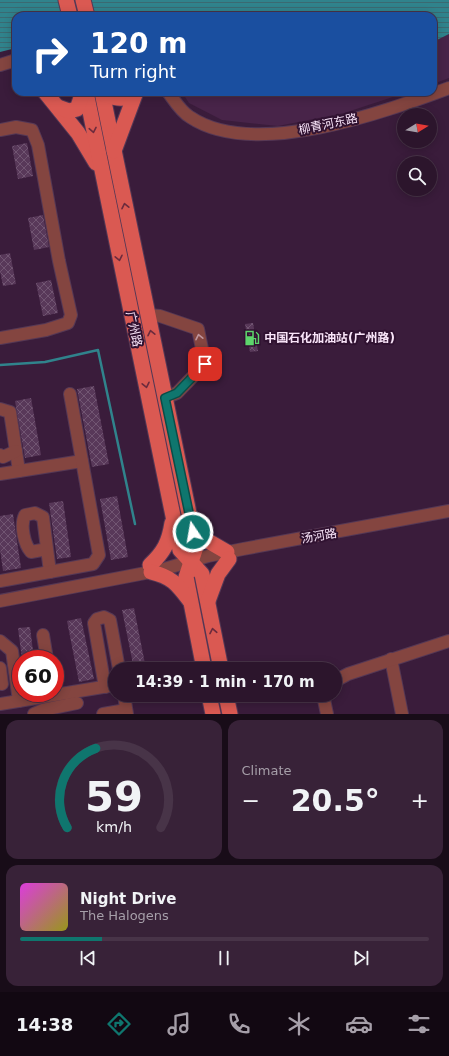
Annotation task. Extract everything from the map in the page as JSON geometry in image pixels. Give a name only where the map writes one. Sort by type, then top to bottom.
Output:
[{"type":"main road","points":[[66,0],[69,12]]},
{"type":"main road","points":[[83,0],[86,12]]},
{"type":"main road","points":[[48,96],[78,133],[101,171]]},
{"type":"main road","points":[[58,107],[69,111],[77,109],[82,96]]},
{"type":"main road","name":"广州路","points":[[85,96],[180,550],[190,563],[202,574],[220,662]]},
{"type":"main road","name":"广州路","points":[[104,96],[196,547],[186,578],[203,662]]},
{"type":"main road","points":[[112,96],[120,99],[130,98],[132,96]]},
{"type":"main road","points":[[114,152],[135,96]]},
{"type":"main road","points":[[173,518],[170,537],[163,553],[151,569],[165,575],[174,582],[192,604]]},
{"type":"main road","points":[[190,518],[200,533],[208,541],[228,555],[218,574],[208,601]]},
{"type":"main road","points":[[210,702],[213,714]]},
{"type":"main road","points":[[227,702],[230,714]]},
{"type":"street","points":[[0,65],[12,61]]},
{"type":"street","name":"柳青河东路","points":[[437,92],[449,88]]},
{"type":"street","name":"柳青河东路","points":[[171,96],[189,117],[214,128],[243,134],[306,131],[398,107],[428,96]]},
{"type":"street","points":[[0,130],[16,127],[32,130],[38,145],[59,261],[71,315],[68,323],[46,330],[0,338]]},
{"type":"street","points":[[148,315],[160,316],[198,329],[205,364],[177,393],[165,398]]},
{"type":"street","points":[[0,581],[93,564],[99,555],[70,394]]},
{"type":"street","points":[[0,409],[10,412],[19,471]]},
{"type":"street","points":[[0,455],[3,457],[16,451]]},
{"type":"street","points":[[0,474],[82,461]]},
{"type":"street","name":"汤河路","points":[[0,601],[151,569],[171,561],[190,563],[449,511]]},
{"type":"street","name":"汤河路","points":[[228,555],[449,518]]},
{"type":"street","points":[[47,549],[50,572]]},
{"type":"street","name":"汤河路","points":[[0,594],[151,569]]},
{"type":"street","points":[[108,678],[94,623],[97,619],[104,617],[110,620],[118,662]]},
{"type":"street","points":[[43,635],[46,650]]},
{"type":"street","points":[[0,641],[12,651]]},
{"type":"street","points":[[342,677],[391,659],[449,641]]},
{"type":"street","points":[[391,659],[402,714]]},
{"type":"street","points":[[0,668],[2,684]]},
{"type":"street","points":[[64,693],[108,686]]},
{"type":"street","points":[[0,704],[16,702]]},
{"type":"street","points":[[25,702],[33,714],[43,710],[77,703]]},
{"type":"street","points":[[103,714],[127,712],[125,702]]},
{"type":"street","points":[[324,702],[327,714]]},
{"type":"shaded area","points":[[0,0],[449,0],[449,34],[437,40],[437,12],[12,12],[12,49],[0,52]]},
{"type":"shaded area","points":[[449,34],[449,78],[437,82],[437,40]]},
{"type":"shaded area","points":[[185,96],[396,96],[344,113],[278,126],[222,120],[189,103]]},
{"type":"building","points":[[27,143],[33,176],[18,179],[12,146]]},
{"type":"building","points":[[43,215],[49,247],[34,250],[28,218]]},
{"type":"building","points":[[10,253],[16,284],[3,286],[0,271],[0,255]]},
{"type":"building","points":[[51,280],[58,313],[43,316],[36,283]]},
{"type":"building","name":"中国石化加油站(广州路)","points":[[253,323],[258,351],[250,352],[245,324]]},
{"type":"building","points":[[94,386],[109,464],[92,467],[77,389]]},
{"type":"building","points":[[31,398],[41,455],[25,458],[15,401]]},
{"type":"building","points":[[117,496],[128,557],[111,560],[100,499]]},
{"type":"building","points":[[63,501],[71,557],[57,559],[49,503]]},
{"type":"building","points":[[13,514],[21,568],[3,571],[0,549],[0,516]]},
{"type":"building","points":[[134,608],[145,662],[133,662],[122,610]]},
{"type":"building","points":[[81,618],[94,679],[79,682],[67,621]]},
{"type":"building","points":[[30,627],[33,650],[21,650],[18,628]]},
{"type":"waterway","points":[[0,365],[45,362],[98,350],[135,524]]},
{"type":"place","name":"中国石化加油站(广州路)","points":[[252,338]]},
{"type":"route","points":[[193,532],[165,398],[177,393],[205,364]]}]
